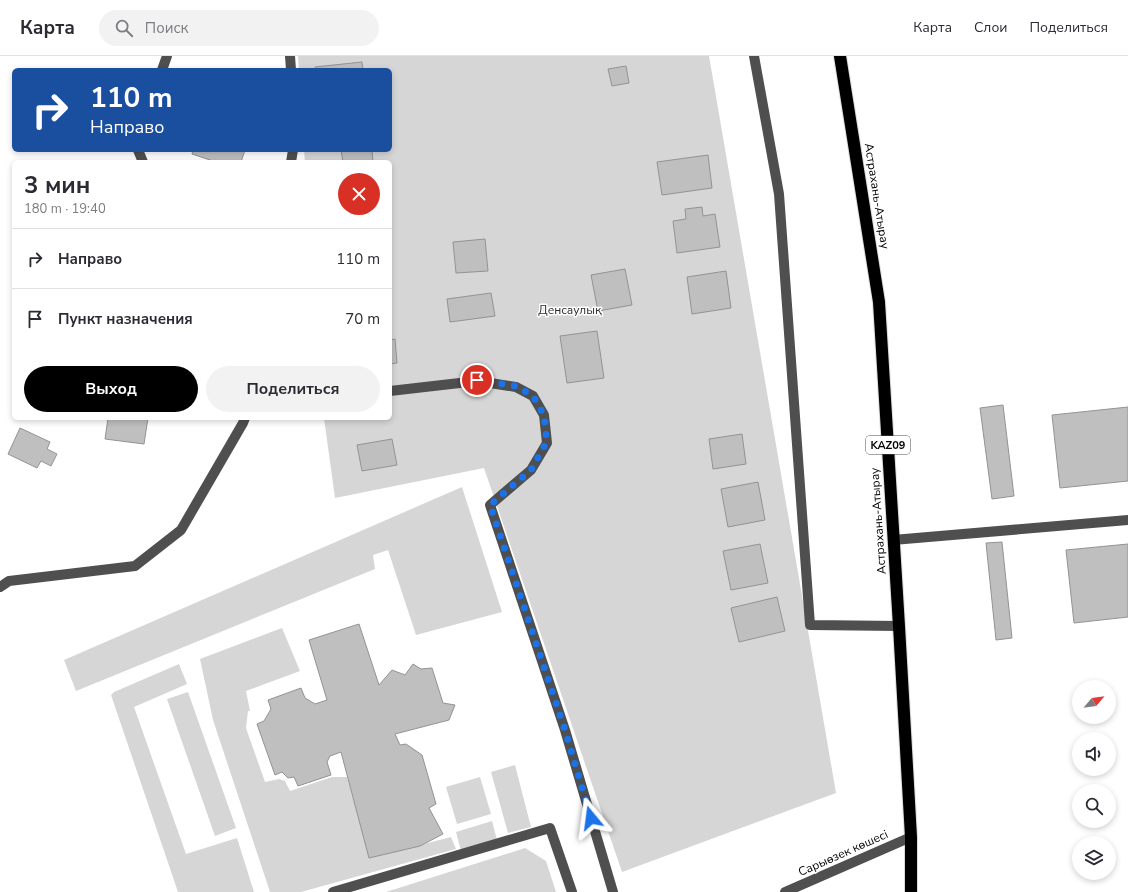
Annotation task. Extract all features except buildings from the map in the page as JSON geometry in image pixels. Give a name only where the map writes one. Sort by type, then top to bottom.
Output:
[{"type":"highway","name":"Астрахань-Атырау","points":[[840,56],[879,302],[911,837],[911,892]]},
{"type":"street","points":[[163,68],[167,56]]},
{"type":"street","points":[[290,56],[291,68]]},
{"type":"street","points":[[754,56],[779,194],[810,625],[899,626]]},
{"type":"street","points":[[392,391],[477,380],[516,386],[533,396],[544,415],[546,443],[531,470],[490,505],[565,730],[613,892]]},
{"type":"street","points":[[0,587],[9,581],[135,566],[181,530],[245,420]]},
{"type":"street","points":[[893,540],[1128,520]]},
{"type":"street","points":[[333,892],[550,828],[572,892]]},
{"type":"street","name":"Сарыөзек көшесі","points":[[785,892],[911,837]]},
{"type":"green space","name":"Денсаулық","points":[[298,56],[709,56],[836,793],[622,872],[484,468],[335,498],[324,420],[392,420],[392,160],[305,160],[304,152],[392,152],[392,68],[299,68]]},
{"type":"green space","points":[[462,487],[502,612],[416,635],[388,550],[373,555],[375,569],[76,691],[64,660]]},
{"type":"green space","points":[[282,628],[300,671],[246,691],[250,711],[248,711],[246,728],[265,782],[279,779],[285,781],[290,791],[332,777],[347,777],[370,858],[451,837],[456,849],[301,892],[270,892],[213,720],[200,659]]},
{"type":"green space","points":[[179,664],[187,684],[134,707],[186,854],[237,838],[254,892],[178,892],[111,695],[114,692]]},
{"type":"green space","points":[[188,692],[236,828],[215,836],[167,699]]},
{"type":"green space","points":[[515,765],[531,827],[508,833],[491,772]]},
{"type":"green space","points":[[480,777],[491,814],[457,824],[446,787]]},
{"type":"green space","points":[[492,821],[497,840],[461,851],[456,832]]},
{"type":"green space","points":[[525,848],[546,861],[556,892],[386,892]]},
{"type":"route","points":[[477,380],[516,386],[533,396],[544,415],[546,443],[531,470],[490,505],[565,730],[591,818]]}]
